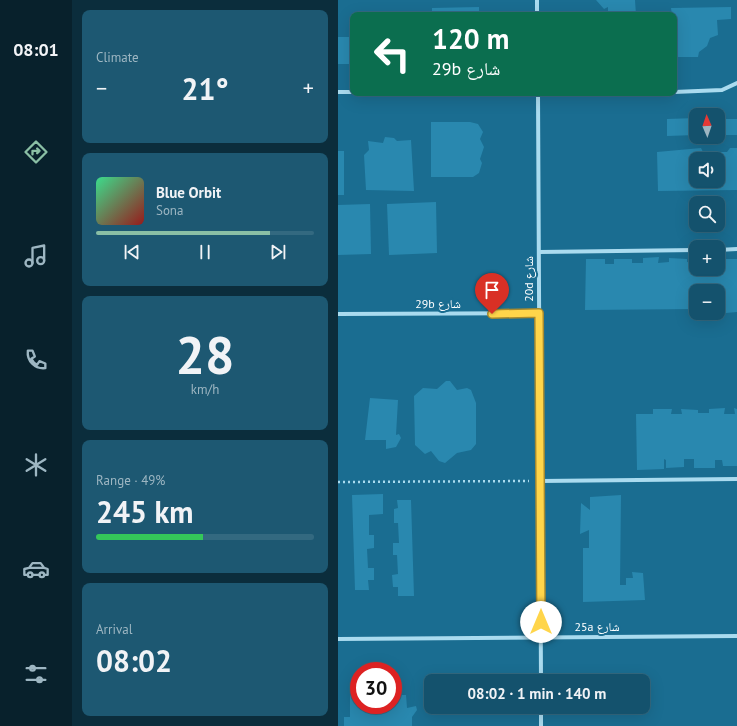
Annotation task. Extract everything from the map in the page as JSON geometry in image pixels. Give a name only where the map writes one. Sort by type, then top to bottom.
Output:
[{"type":"street","points":[[537,0],[537,12]]},
{"type":"street","points":[[677,92],[722,90],[737,83]]},
{"type":"street","points":[[338,92],[350,92]]},
{"type":"street","name":"20d شارع","points":[[538,96],[541,674]]},
{"type":"street","points":[[725,250],[737,249]]},
{"type":"street","points":[[539,252],[689,250]]},
{"type":"street","name":"29b شارع","points":[[338,314],[539,313]]},
{"type":"street","points":[[540,482],[737,479]]},
{"type":"street","name":"25a شارع","points":[[338,639],[737,636]]},
{"type":"street","points":[[541,714],[541,726]]},
{"type":"path","points":[[338,482],[540,482]]},
{"type":"building","points":[[596,0],[635,0],[636,12],[608,12],[608,7],[604,9]]},
{"type":"building","points":[[479,7],[479,12],[432,12],[432,8]]},
{"type":"building","points":[[731,7],[731,19],[717,20],[718,35],[710,38],[707,46],[699,52],[698,57],[677,57],[677,12],[672,12],[671,8]]},
{"type":"building","points":[[338,37],[350,37],[350,64],[338,64]]},
{"type":"building","points":[[689,118],[689,135],[667,136],[667,119]]},
{"type":"building","points":[[725,119],[737,119],[737,135],[725,135]]},
{"type":"building","points":[[431,122],[470,122],[478,124],[483,132],[480,139],[484,147],[480,159],[482,163],[479,173],[473,177],[431,177]]},
{"type":"building","points":[[385,137],[394,138],[397,141],[411,140],[414,191],[366,190],[364,155],[369,150],[368,141],[383,143]]},
{"type":"building","points":[[701,148],[703,152],[689,152],[689,188],[725,188],[725,152],[727,152],[730,148],[737,148],[737,190],[658,191],[657,152]]},
{"type":"building","points":[[338,151],[344,151],[344,195],[338,195]]},
{"type":"building","points":[[436,202],[437,253],[389,255],[387,204]]},
{"type":"building","points":[[370,204],[371,254],[338,255],[338,205]]},
{"type":"building","points":[[659,257],[658,263],[669,262],[669,258],[687,259],[687,262],[689,262],[689,276],[725,276],[725,259],[737,259],[737,312],[725,312],[725,284],[689,284],[689,309],[585,310],[586,259],[605,259],[605,264],[614,264],[614,259],[632,259],[632,263],[643,263],[643,258]]},
{"type":"building","points":[[446,381],[450,381],[457,390],[467,388],[471,390],[476,403],[476,444],[471,450],[457,453],[445,463],[439,461],[431,451],[425,454],[415,445],[414,396],[423,388],[437,389]]},
{"type":"building","points":[[370,398],[398,400],[396,435],[399,434],[401,438],[396,447],[386,449],[386,440],[365,440]]},
{"type":"building","points":[[725,408],[724,414],[735,414],[734,408],[737,409],[737,466],[723,466],[722,460],[715,460],[715,468],[694,468],[694,459],[684,459],[684,467],[666,468],[666,460],[664,459],[664,469],[637,470],[636,414],[653,414],[653,409],[672,409],[671,414],[682,414],[681,409],[698,410],[698,413],[709,413],[709,409]]},
{"type":"building","points":[[383,494],[383,514],[369,515],[369,535],[374,535],[374,548],[367,549],[368,568],[374,568],[374,580],[368,580],[369,590],[355,590],[352,495]]},
{"type":"building","points":[[621,495],[620,585],[626,585],[626,578],[633,578],[632,572],[643,573],[645,600],[583,602],[583,548],[589,548],[589,530],[580,534],[581,503],[590,510],[590,497]]},
{"type":"building","points":[[397,500],[411,500],[414,596],[398,596],[398,587],[393,587],[392,575],[398,574],[397,555],[393,555],[393,543],[399,543],[398,523],[394,523],[394,509],[398,508]]},
{"type":"building","points":[[402,695],[406,695],[407,708],[416,706],[417,710],[412,717],[412,726],[344,726],[344,717],[350,717],[350,714],[402,714]]},
{"type":"route","points":[[492,314],[539,313],[541,622]]}]
